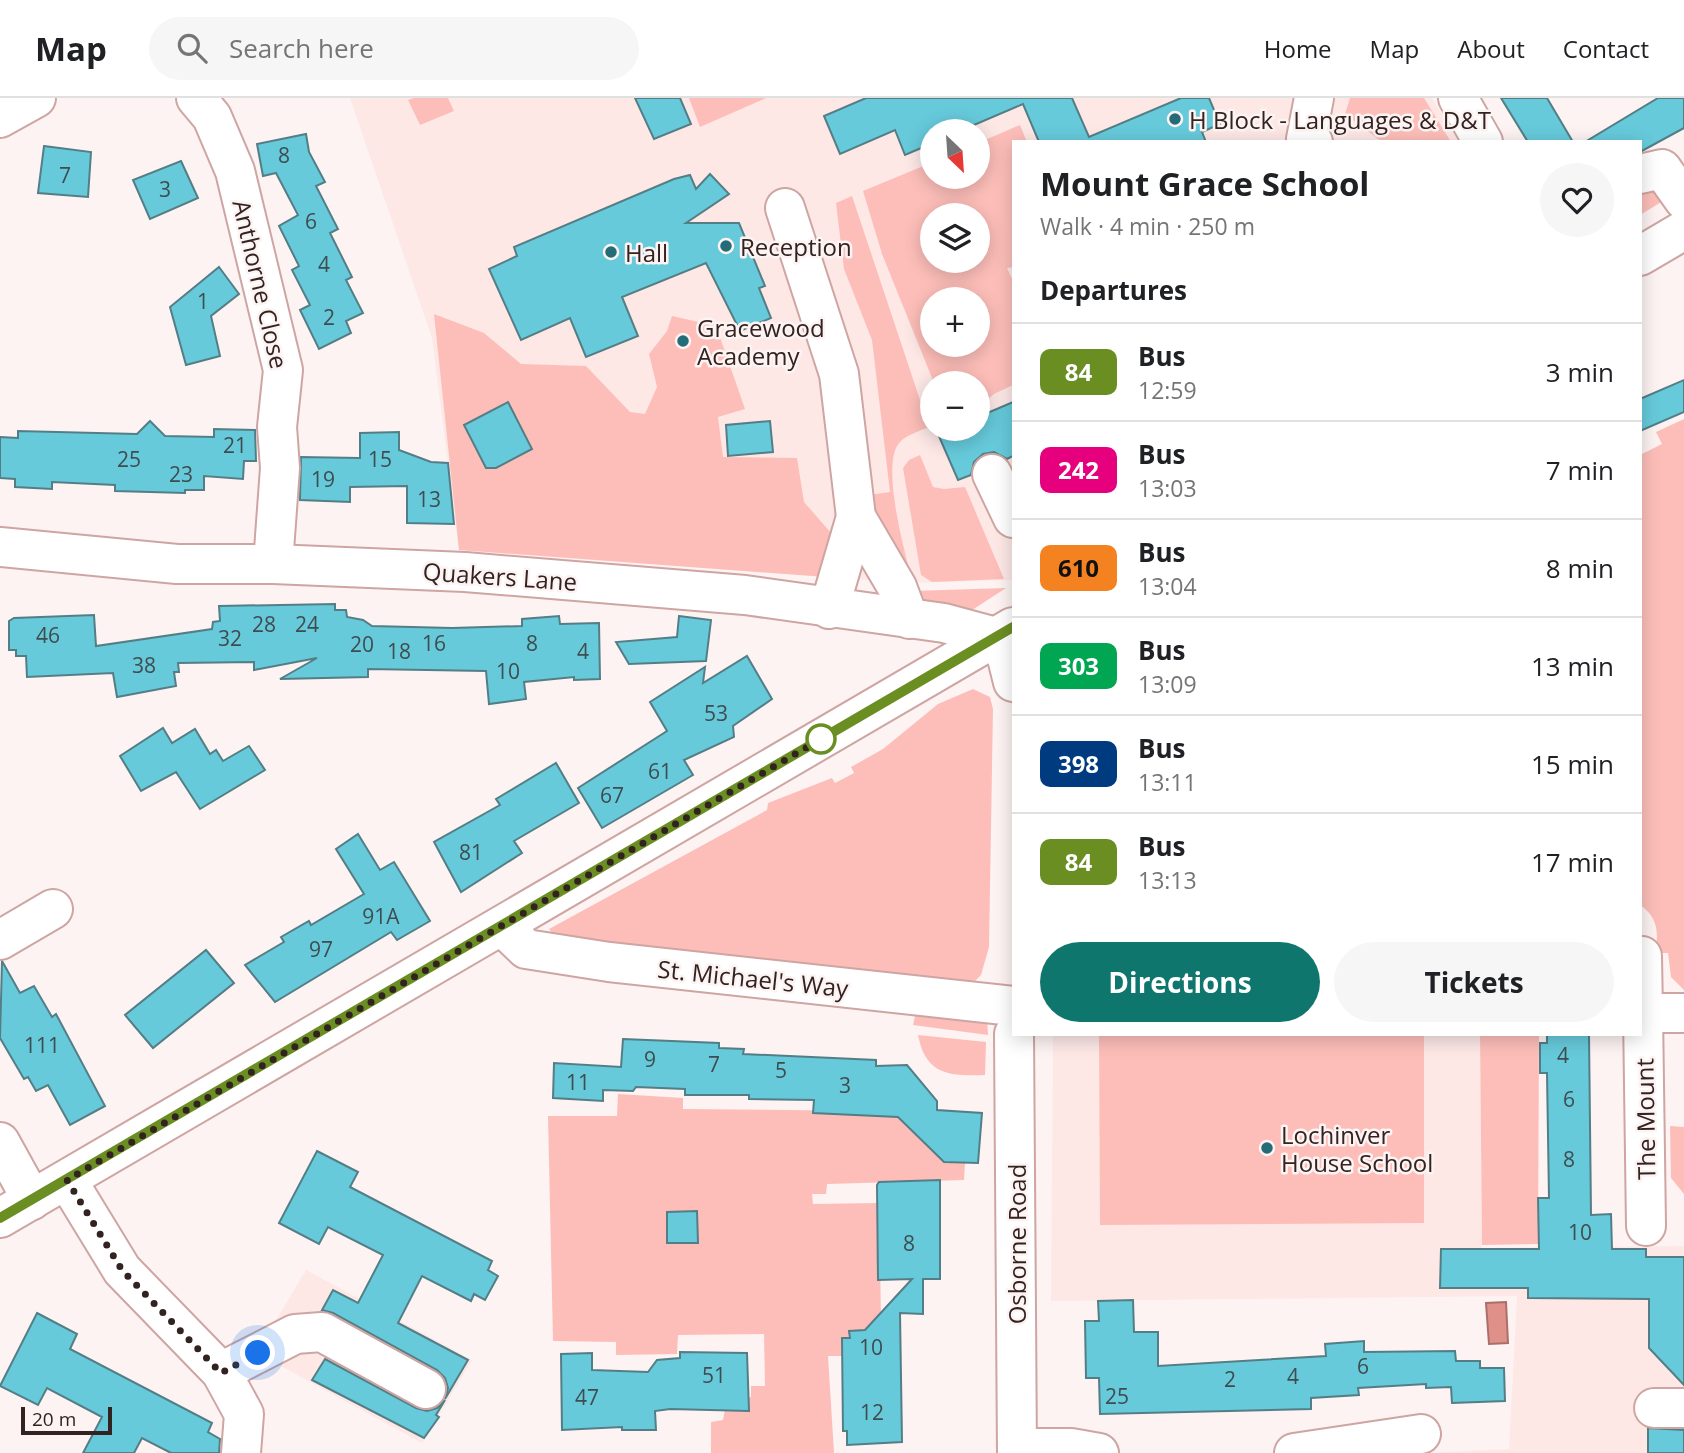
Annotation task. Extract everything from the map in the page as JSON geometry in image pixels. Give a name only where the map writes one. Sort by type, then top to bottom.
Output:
[{"type":"street","points":[[0,118],[36,98]]},
{"type":"street","name":"Anthorne Close","points":[[196,98],[212,117],[234,171],[282,370],[277,427],[280,468],[273,564]]},
{"type":"street","points":[[1308,140],[1306,139],[1314,98]]},
{"type":"street","points":[[1458,98],[1482,140]]},
{"type":"street","points":[[1642,174],[1662,169],[1684,200]]},
{"type":"street","points":[[785,208],[839,374],[856,517],[829,609]]},
{"type":"street","points":[[1642,255],[1684,229]]},
{"type":"street","points":[[992,474],[1012,516]]},
{"type":"street","points":[[856,517],[897,587],[909,619]]},
{"type":"street","name":"Quakers Lane","points":[[0,547],[177,564],[273,564],[479,573],[745,596],[1004,632]]},
{"type":"street","points":[[0,1142],[16,1209],[1004,632],[1012,678]]},
{"type":"street","points":[[0,940],[53,909]]},
{"type":"street","name":"St. Michael's Way","points":[[502,926],[526,949],[622,964],[1012,1006]]},
{"type":"street","name":"The Mount","points":[[1642,956],[1646,1226]]},
{"type":"street","points":[[1643,1013],[1684,1013]]},
{"type":"street","name":"Osborne Road","points":[[1014,1036],[1017,1450]]},
{"type":"street","points":[[67,1180],[122,1270],[221,1373],[244,1414],[241,1453]]},
{"type":"street","points":[[221,1373],[295,1334],[321,1332],[426,1389]]},
{"type":"street","points":[[1294,1453],[1421,1434]]},
{"type":"street","points":[[1017,1450],[1071,1448],[1099,1453]]},
{"type":"shaded area","name":"Gracewood Academy","points":[[350,98],[1432,98],[1459,140],[1012,140],[1012,580],[909,583],[459,550],[432,338]]},
{"type":"shaded area","points":[[448,98],[454,111],[420,125],[408,100]]},
{"type":"shaded area","points":[[689,98],[766,98],[700,127]]},
{"type":"shaded area","points":[[1350,98],[1424,98],[1450,140],[1379,140],[1345,114]]},
{"type":"shaded area","points":[[1020,125],[1026,140],[1012,140],[1012,267],[1007,268],[1012,279],[1012,385],[990,397],[990,371],[929,371],[924,357],[990,357],[990,287],[920,287],[920,348],[882,254],[863,191],[920,167],[920,189],[990,189],[990,138]]},
{"type":"shaded area","points":[[1645,180],[1663,201],[1642,214],[1642,182]]},
{"type":"shaded area","points":[[852,196],[920,400],[920,431],[900,442],[892,466],[895,501],[908,565],[900,567],[871,512],[869,495],[890,492],[872,340],[844,269],[836,203]]},
{"type":"shaded area","points":[[434,314],[484,333],[521,364],[586,366],[630,412],[645,414],[657,387],[649,354],[667,331],[672,316],[716,326],[745,409],[718,417],[723,457],[797,458],[804,502],[838,541],[826,577],[459,550]]},
{"type":"shaded area","points":[[1684,419],[1684,990],[1671,977],[1668,953],[1655,953],[1656,926],[1642,907],[1642,454],[1662,444],[1656,432]]},
{"type":"shaded area","points":[[920,455],[933,487],[965,487],[1004,579],[932,582],[921,575],[903,468],[909,460]]},
{"type":"shaded area","points":[[1006,588],[966,614],[931,608],[912,591]]},
{"type":"shaded area","points":[[973,689],[990,697],[993,709],[989,947],[981,975],[969,987],[559,943],[549,929],[767,810],[768,803],[832,778],[835,783],[854,773],[851,767],[883,749],[938,704]]},
{"type":"shaded area","points":[[916,1011],[987,1019],[988,1035],[913,1025]]},
{"type":"shaded area","points":[[918,1035],[986,1042],[985,1075],[961,1075],[941,1071],[927,1059]]},
{"type":"shaded area","name":"Lochinver House School","points":[[1053,1036],[1480,1036],[1482,1248],[1684,1246],[1684,1453],[1428,1453],[1509,1449],[1517,1296],[1051,1301]]},
{"type":"shaded area","points":[[1099,1036],[1424,1036],[1424,1223],[1100,1225]]},
{"type":"shaded area","points":[[1480,1036],[1539,1036],[1538,1244],[1482,1245]]},
{"type":"shaded area","points":[[618,1094],[683,1098],[683,1109],[880,1111],[881,1117],[913,1117],[912,1131],[965,1163],[964,1180],[827,1184],[826,1194],[812,1194],[813,1204],[879,1203],[881,1319],[865,1330],[849,1331],[850,1338],[842,1339],[842,1356],[828,1356],[834,1453],[711,1453],[711,1422],[723,1420],[727,1399],[751,1397],[751,1386],[765,1386],[764,1334],[678,1335],[677,1354],[616,1355],[616,1342],[553,1341],[548,1116],[617,1116]]},
{"type":"shaded area","points":[[1670,1126],[1684,1127],[1684,1194],[1671,1178]]},
{"type":"shaded area","points":[[306,1270],[472,1360],[422,1443],[277,1364],[271,1329]]},
{"type":"shaded area","points":[[1506,1302],[1508,1343],[1489,1344],[1486,1303]]},
{"type":"building","points":[[635,98],[680,98],[691,124],[654,139]]},
{"type":"building","points":[[866,98],[1072,98],[1089,137],[1181,98],[1209,98],[1220,124],[1202,132],[1205,140],[1038,140],[1023,104],[988,119],[920,119],[920,149],[905,155],[895,130],[840,154],[824,116]]},
{"type":"building","points":[[1501,98],[1547,98],[1572,140],[1527,140]]},
{"type":"building","points":[[1658,98],[1684,98],[1684,128],[1642,151],[1642,140],[1588,140]]},
{"type":"building","points":[[306,134],[309,152],[325,182],[316,186],[338,229],[330,233],[352,277],[346,280],[363,313],[346,321],[351,333],[319,349],[300,310],[310,305],[292,270],[299,266],[279,226],[298,215],[276,173],[263,176],[257,144]]},
{"type":"building","points":[[44,146],[91,152],[88,197],[38,193]]},
{"type":"building","points":[[181,161],[198,198],[150,219],[133,180]]},
{"type":"building","points":[[710,174],[729,194],[686,223],[739,223],[765,286],[759,288],[771,318],[740,331],[706,263],[622,297],[638,336],[586,357],[570,318],[521,340],[489,269],[517,256],[514,247],[674,179],[690,175],[696,189]]},
{"type":"building","points":[[219,267],[239,294],[211,316],[220,356],[186,365],[170,307]]},
{"type":"building","points":[[1684,380],[1684,412],[1642,430],[1642,398]]},
{"type":"building","points":[[508,402],[532,449],[496,468],[486,468],[464,425]]},
{"type":"building","points":[[1012,402],[1012,456],[1007,459],[994,452],[983,454],[974,462],[971,475],[958,480],[941,441],[990,441],[990,412]]},
{"type":"building","points":[[150,421],[165,436],[214,437],[214,429],[255,430],[256,461],[244,461],[243,479],[204,476],[204,490],[185,490],[185,493],[115,491],[115,485],[52,482],[52,489],[15,487],[15,479],[0,478],[0,437],[18,438],[18,431],[137,434]]},
{"type":"building","points":[[770,421],[773,452],[728,456],[726,425]]},
{"type":"building","points":[[399,432],[399,450],[431,462],[448,463],[454,524],[407,523],[407,486],[350,487],[350,502],[300,500],[301,457],[360,458],[360,433]]},
{"type":"building","points":[[335,604],[335,610],[346,610],[347,617],[363,620],[372,626],[522,626],[522,619],[559,616],[560,624],[599,623],[600,679],[574,680],[574,677],[524,682],[526,699],[489,704],[486,671],[368,669],[368,677],[280,679],[317,658],[254,670],[254,662],[178,663],[179,672],[174,672],[176,686],[117,697],[113,673],[27,677],[26,656],[16,656],[16,650],[9,650],[9,621],[14,618],[94,615],[96,646],[212,629],[213,622],[220,621],[219,606]]},
{"type":"building","points":[[679,616],[711,620],[706,661],[629,664],[616,642],[677,637]]},
{"type":"building","points":[[747,656],[772,699],[733,726],[734,737],[684,760],[693,775],[602,828],[578,788],[667,731],[650,702],[705,667],[703,683]]},
{"type":"building","points":[[163,728],[172,743],[195,729],[210,754],[216,750],[223,761],[249,746],[265,770],[200,809],[176,772],[141,791],[120,756]]},
{"type":"building","points":[[556,763],[579,803],[514,841],[522,853],[461,892],[434,842],[500,805],[496,799]]},
{"type":"building","points":[[358,834],[380,870],[394,862],[430,921],[397,940],[391,932],[275,1002],[245,965],[284,942],[281,937],[309,921],[311,925],[364,894],[336,849]]},
{"type":"building","points":[[206,950],[234,983],[153,1048],[125,1015]]},
{"type":"building","points":[[2,961],[20,993],[34,986],[52,1017],[56,1014],[105,1106],[70,1125],[48,1085],[36,1091],[28,1077],[24,1079],[0,1038]]},
{"type":"building","points":[[1547,1036],[1589,1036],[1591,1215],[1611,1214],[1612,1249],[1646,1249],[1646,1257],[1684,1257],[1684,1385],[1649,1348],[1649,1299],[1528,1298],[1528,1288],[1440,1288],[1441,1249],[1539,1249],[1538,1198],[1549,1198],[1547,1073],[1540,1073],[1540,1043],[1547,1043]]},
{"type":"building","points":[[623,1039],[719,1043],[719,1048],[744,1049],[743,1054],[876,1060],[876,1066],[907,1065],[937,1101],[937,1110],[982,1113],[978,1163],[944,1162],[898,1117],[813,1113],[814,1100],[749,1099],[749,1095],[685,1095],[685,1089],[636,1087],[633,1091],[603,1090],[603,1101],[553,1098],[554,1063],[621,1067]]},
{"type":"building","points":[[317,1151],[358,1172],[350,1187],[492,1261],[488,1270],[498,1276],[485,1300],[474,1294],[471,1301],[422,1276],[398,1323],[468,1360],[445,1399],[448,1388],[445,1378],[437,1370],[333,1313],[322,1310],[333,1290],[358,1303],[383,1255],[328,1227],[319,1244],[279,1223]]},
{"type":"building","points":[[940,1180],[940,1279],[923,1279],[923,1314],[900,1313],[902,1442],[847,1445],[847,1431],[843,1431],[842,1338],[850,1338],[849,1331],[865,1330],[912,1279],[878,1280],[877,1185],[879,1182]]},
{"type":"building","points":[[697,1211],[698,1243],[667,1243],[667,1212]]},
{"type":"building","points":[[1133,1300],[1134,1332],[1158,1332],[1158,1366],[1326,1356],[1325,1344],[1364,1341],[1364,1352],[1455,1351],[1456,1361],[1480,1361],[1480,1368],[1504,1368],[1505,1401],[1452,1403],[1451,1387],[1426,1388],[1426,1384],[1358,1388],[1359,1395],[1311,1398],[1311,1409],[1100,1414],[1099,1378],[1086,1378],[1085,1321],[1099,1321],[1098,1301]]},
{"type":"building","points":[[37,1313],[77,1334],[70,1349],[212,1423],[208,1432],[220,1439],[219,1453],[171,1453],[142,1438],[134,1453],[83,1453],[102,1417],[47,1388],[38,1405],[0,1386]]},
{"type":"building","points":[[680,1352],[747,1353],[749,1411],[670,1409],[655,1411],[656,1430],[622,1430],[622,1427],[562,1430],[561,1354],[592,1353],[592,1370],[648,1372],[657,1360],[680,1358]]},
{"type":"building","points":[[325,1359],[416,1408],[427,1411],[437,1408],[445,1400],[436,1415],[439,1417],[424,1438],[312,1380]]},
{"type":"building","points":[[1648,1428],[1684,1430],[1684,1453],[1648,1453]]},
{"type":"bus line","name":"84","points":[[0,1218],[1012,628]]},
{"type":"place","name":"H Block - Languages & D&T","points":[[1175,119]]},
{"type":"place","name":"Reception","points":[[726,246]]},
{"type":"place","name":"Hall","points":[[611,252]]},
{"type":"place","name":"Gracewood Academy","points":[[683,341]]},
{"type":"place","name":"Lochinver House School","points":[[1267,1148]]},
{"type":"route","points":[[258,1353],[221,1373],[122,1270],[67,1180],[821,739]]}]
